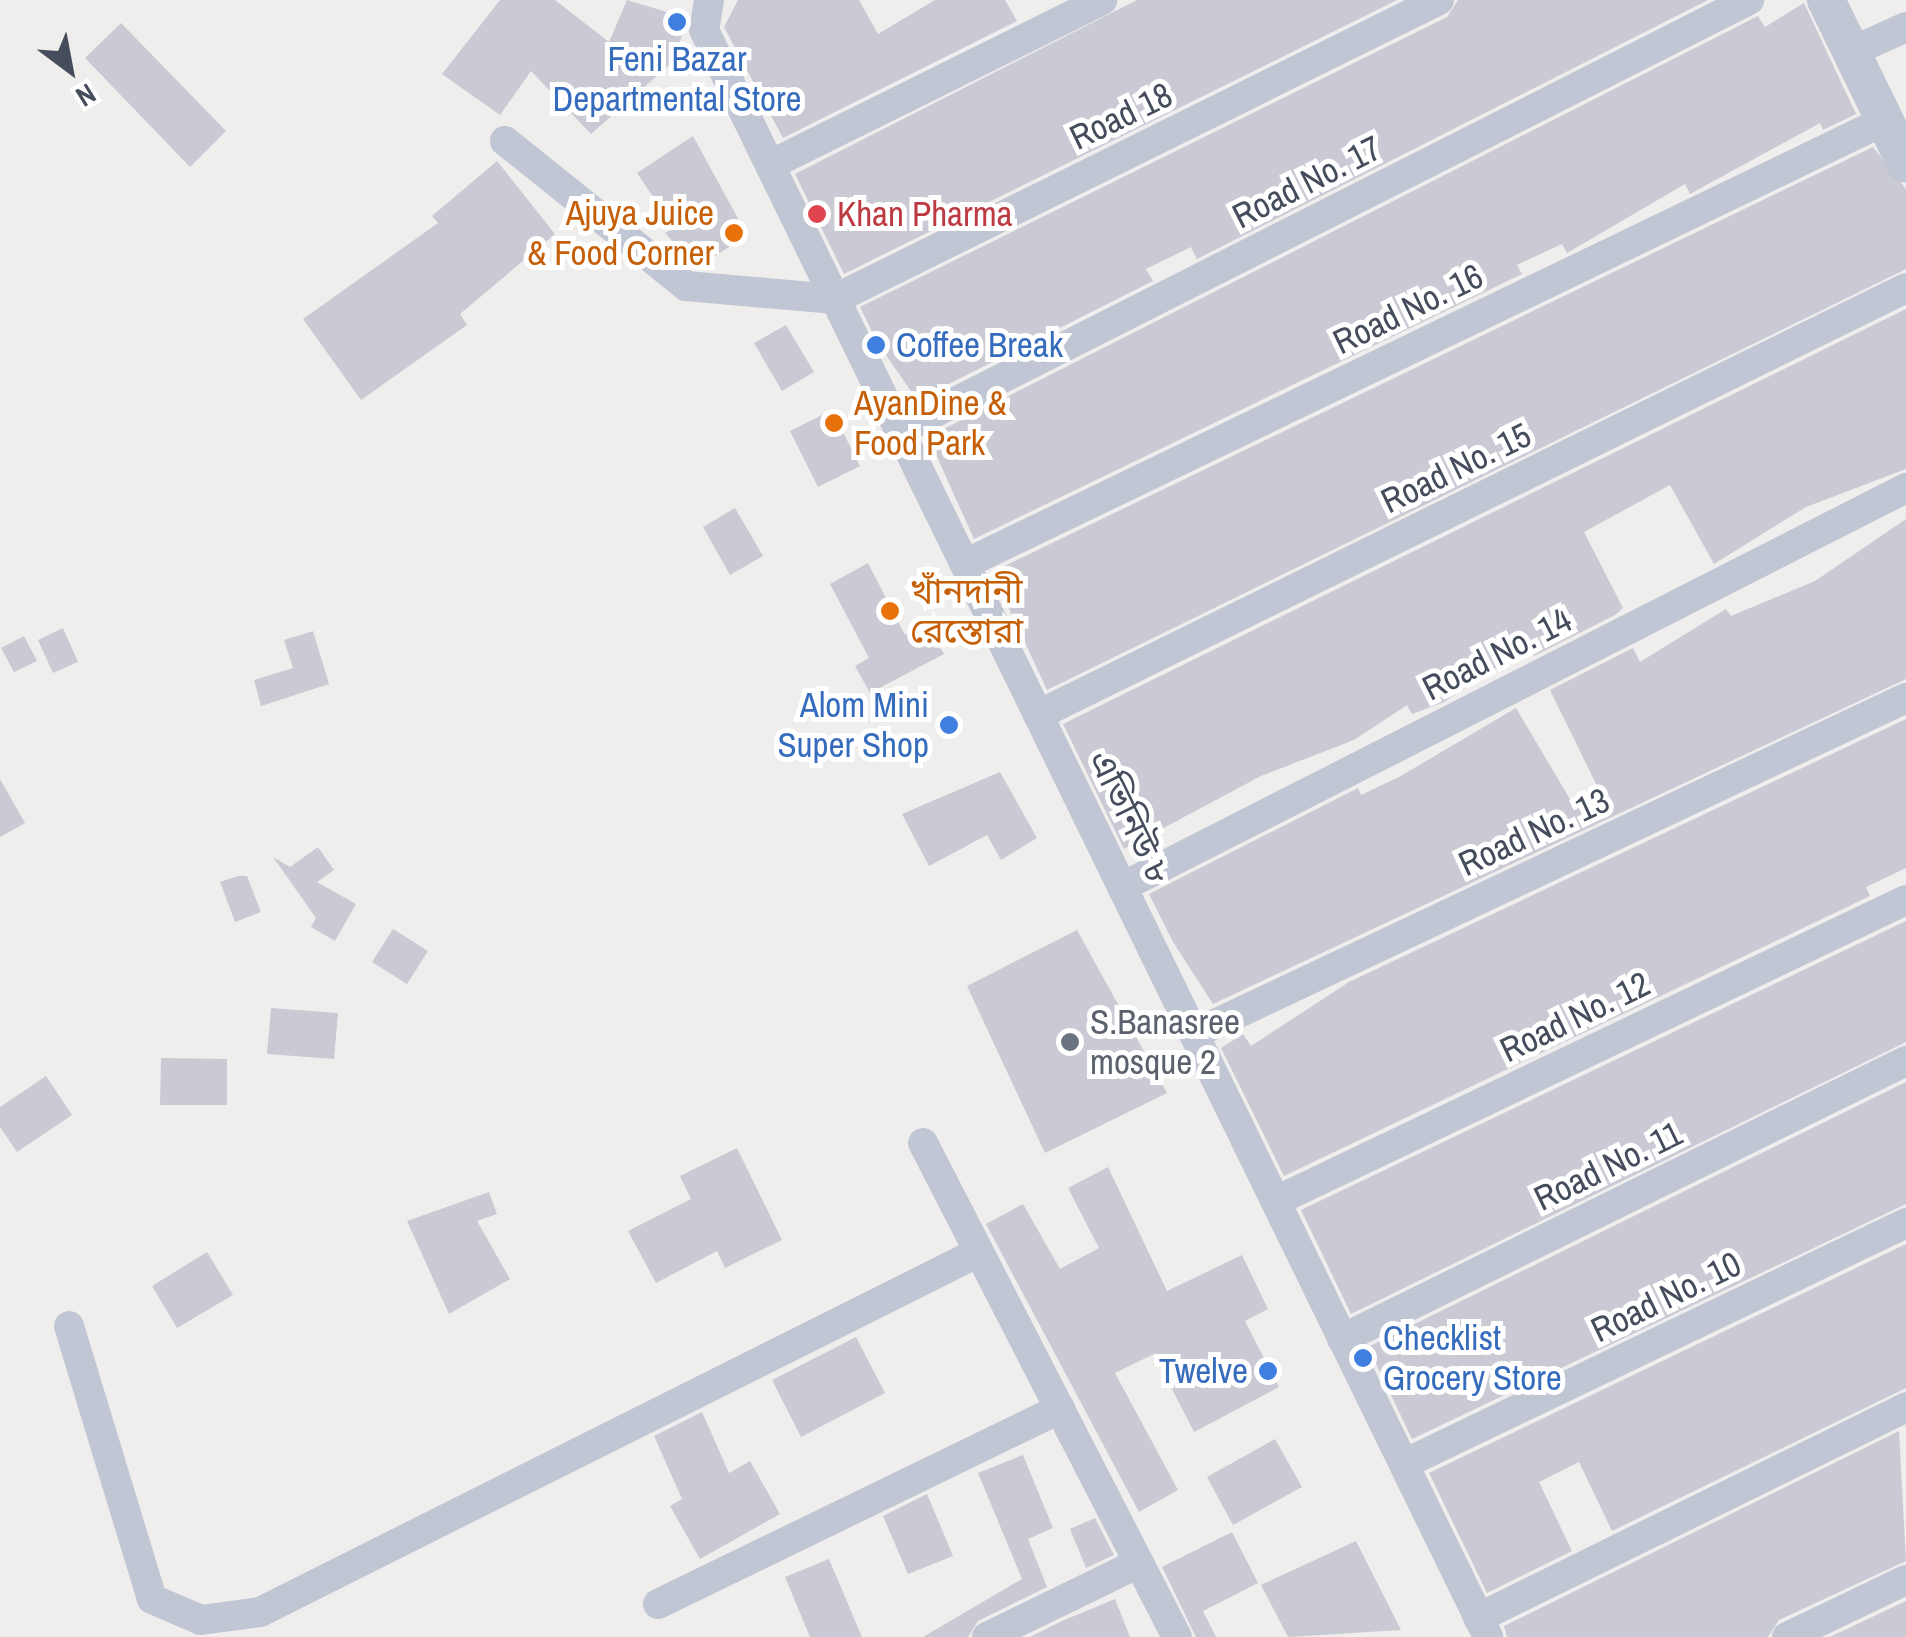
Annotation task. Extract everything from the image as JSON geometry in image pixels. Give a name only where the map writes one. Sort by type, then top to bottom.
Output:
[{"type":"street","points":[[770,164],[1102,0]]},
{"type":"street","name":"Road 18","points":[[835,299],[1439,0]]},
{"type":"street","name":"Road No. 17","points":[[900,430],[1748,0]]},
{"type":"street","points":[[1826,0],[1906,164]]},
{"type":"street","name":"এভিনিউ ৮","points":[[706,15],[770,164],[835,299],[1483,1627]]},
{"type":"street","points":[[1851,52],[1903,33]]},
{"type":"street","name":"Road No. 16","points":[[965,564],[1884,121]]},
{"type":"street","points":[[504,141],[686,286],[835,299]]},
{"type":"street","name":"Road No. 15","points":[[1038,715],[1906,288]]},
{"type":"street","name":"Road No. 14","points":[[1122,887],[1906,488]]},
{"type":"street","name":"Road No. 13","points":[[1194,1034],[1906,698]]},
{"type":"street","name":"Road No. 12","points":[[1276,1201],[1906,900]]},
{"type":"street","name":"Road No. 11","points":[[1342,1339],[1906,1061]]},
{"type":"street","points":[[923,1143],[1177,1637]]},
{"type":"street","name":"Road No. 10","points":[[1404,1464],[1906,1223]]},
{"type":"street","points":[[69,1326],[152,1598],[201,1620],[260,1612],[979,1252]]},
{"type":"street","points":[[1483,1627],[1906,1407]]},
{"type":"street","points":[[658,1604],[1060,1408]]},
{"type":"street","points":[[987,1637],[1139,1563]]},
{"type":"street","points":[[1787,1637],[1906,1580]]},
{"type":"building","points":[[500,0],[555,0],[609,42],[627,0],[687,18],[674,61],[591,134],[531,71],[500,115],[442,74]]},
{"type":"building","points":[[738,0],[859,0],[878,34],[935,0],[1005,0],[1017,21],[783,138],[724,27]]},
{"type":"building","points":[[1137,0],[1397,0],[844,274],[795,174]]},
{"type":"building","points":[[1458,0],[1708,0],[1197,259],[1191,247],[1146,269],[1153,281],[917,400],[877,342],[860,307],[1447,17]]},
{"type":"building","points":[[1804,3],[1856,114],[1823,130],[1820,123],[1690,194],[1685,184],[1567,253],[1562,244],[1517,265],[1522,274],[974,539],[928,437],[1758,16],[1765,27]]},
{"type":"building","points":[[121,23],[226,131],[190,167],[85,58]]},
{"type":"building","points":[[693,136],[747,235],[697,268],[665,233],[674,228],[637,173]]},
{"type":"building","points":[[1873,147],[1906,189],[1906,269],[1047,690],[992,572]]},
{"type":"building","points":[[497,161],[555,234],[460,314],[467,325],[361,400],[303,319],[438,223],[432,216]]},
{"type":"building","points":[[1906,309],[1906,469],[1806,507],[1714,564],[1670,485],[1584,532],[1623,608],[1615,615],[1534,656],[1529,646],[1444,702],[1412,714],[1407,705],[1354,740],[1261,776],[1124,849],[1063,724]]},
{"type":"building","points":[[786,325],[814,372],[782,391],[754,343]]},
{"type":"building","points":[[832,410],[860,466],[818,487],[790,431]]},
{"type":"building","points":[[735,508],[763,556],[730,575],[703,527]]},
{"type":"building","points":[[1906,519],[1906,679],[1213,1004],[1173,942],[1149,894],[1358,788],[1361,795],[1399,777],[1516,708],[1574,806],[1600,792],[1550,690],[1633,648],[1640,662],[1726,609],[1731,616],[1815,581]]},
{"type":"building","points":[[868,563],[905,635],[925,623],[944,654],[870,693],[855,666],[869,658],[830,584]]},
{"type":"building","points":[[63,628],[78,662],[53,673],[38,640]]},
{"type":"building","points":[[313,631],[329,684],[261,706],[254,680],[293,668],[284,640]]},
{"type":"building","points":[[24,636],[37,661],[14,672],[1,648]]},
{"type":"building","points":[[1906,719],[1906,868],[1866,887],[1870,896],[1284,1176],[1221,1048],[1243,1034],[1251,1046],[1349,982]]},
{"type":"building","points":[[1000,772],[1037,838],[1001,860],[987,835],[929,866],[902,814]]},
{"type":"building","points":[[0,779],[25,823],[0,837]]},
{"type":"building","points":[[318,847],[334,870],[317,882],[356,904],[335,941],[311,927],[316,918],[273,857],[290,867]]},
{"type":"building","points":[[247,876],[261,912],[235,922],[220,882]]},
{"type":"building","points":[[1906,921],[1906,1042],[1351,1314],[1301,1210]]},
{"type":"building","points":[[393,929],[428,951],[407,984],[372,962]]},
{"type":"building","points":[[1077,930],[1167,1093],[1045,1153],[967,986]]},
{"type":"building","points":[[271,1008],[338,1013],[334,1059],[267,1054]]},
{"type":"building","points":[[161,1058],[227,1059],[227,1105],[160,1105]]},
{"type":"building","points":[[46,1076],[72,1115],[17,1152],[0,1127],[0,1107]]},
{"type":"building","points":[[1906,1082],[1906,1204],[1412,1439],[1368,1347]]},
{"type":"building","points":[[737,1148],[782,1240],[725,1268],[717,1251],[656,1283],[628,1231],[691,1199],[680,1176]]},
{"type":"building","points":[[1108,1167],[1167,1291],[1242,1255],[1268,1309],[1245,1321],[1279,1387],[1194,1432],[1154,1354],[1115,1373],[1178,1490],[1139,1512],[986,1224],[1023,1204],[1060,1269],[1099,1248],[1068,1188]]},
{"type":"building","points":[[489,1192],[497,1214],[477,1221],[510,1279],[449,1314],[407,1221]]},
{"type":"building","points":[[1906,1244],[1906,1388],[1612,1531],[1579,1462],[1539,1482],[1572,1551],[1487,1593],[1429,1473]]},
{"type":"building","points":[[207,1252],[233,1295],[177,1328],[152,1286]]},
{"type":"building","points":[[856,1337],[885,1393],[801,1437],[772,1380]]},
{"type":"building","points":[[702,1412],[729,1473],[750,1461],[780,1514],[700,1559],[670,1506],[682,1499],[654,1436]]},
{"type":"building","points":[[1899,1431],[1906,1561],[1779,1620],[1768,1637],[1507,1637],[1504,1626]]},
{"type":"building","points":[[1275,1439],[1302,1487],[1233,1525],[1207,1477]]},
{"type":"building","points":[[1023,1455],[1053,1528],[1028,1539],[1047,1587],[978,1621],[968,1637],[923,1637],[1022,1579],[978,1473]]},
{"type":"building","points":[[927,1494],[953,1556],[908,1574],[883,1516]]},
{"type":"building","points":[[1095,1518],[1114,1555],[1086,1568],[1070,1529]]},
{"type":"building","points":[[1232,1532],[1258,1583],[1203,1611],[1216,1637],[1196,1637],[1162,1567]]},
{"type":"building","points":[[1356,1541],[1401,1630],[1288,1637],[1261,1585]]},
{"type":"building","points":[[829,1559],[862,1637],[810,1637],[785,1577]]},
{"type":"building","points":[[1115,1599],[1130,1637],[1030,1637],[1062,1621]]},
{"type":"building","points":[[1906,1601],[1906,1637],[1830,1637]]},
{"type":"place","name":"Feni Bazar Departmental Store","points":[[677,22]]},
{"type":"place","name":"Khan Pharma","points":[[817,214]]},
{"type":"place","name":"Ajuya Juice & Food Corner","points":[[734,233]]},
{"type":"place","name":"Coffee Break","points":[[876,345]]},
{"type":"place","name":"AyanDine & Food Park","points":[[834,423]]},
{"type":"place","name":"খাঁনদানী রেস্তোরা","points":[[890,611]]},
{"type":"place","name":"Alom Mini Super Shop","points":[[949,725]]},
{"type":"place","name":"S.Banasree mosque 2","points":[[1070,1042]]},
{"type":"place","name":"Checklist Grocery Store","points":[[1363,1358]]},
{"type":"place","name":"Twelve","points":[[1268,1371]]}]
